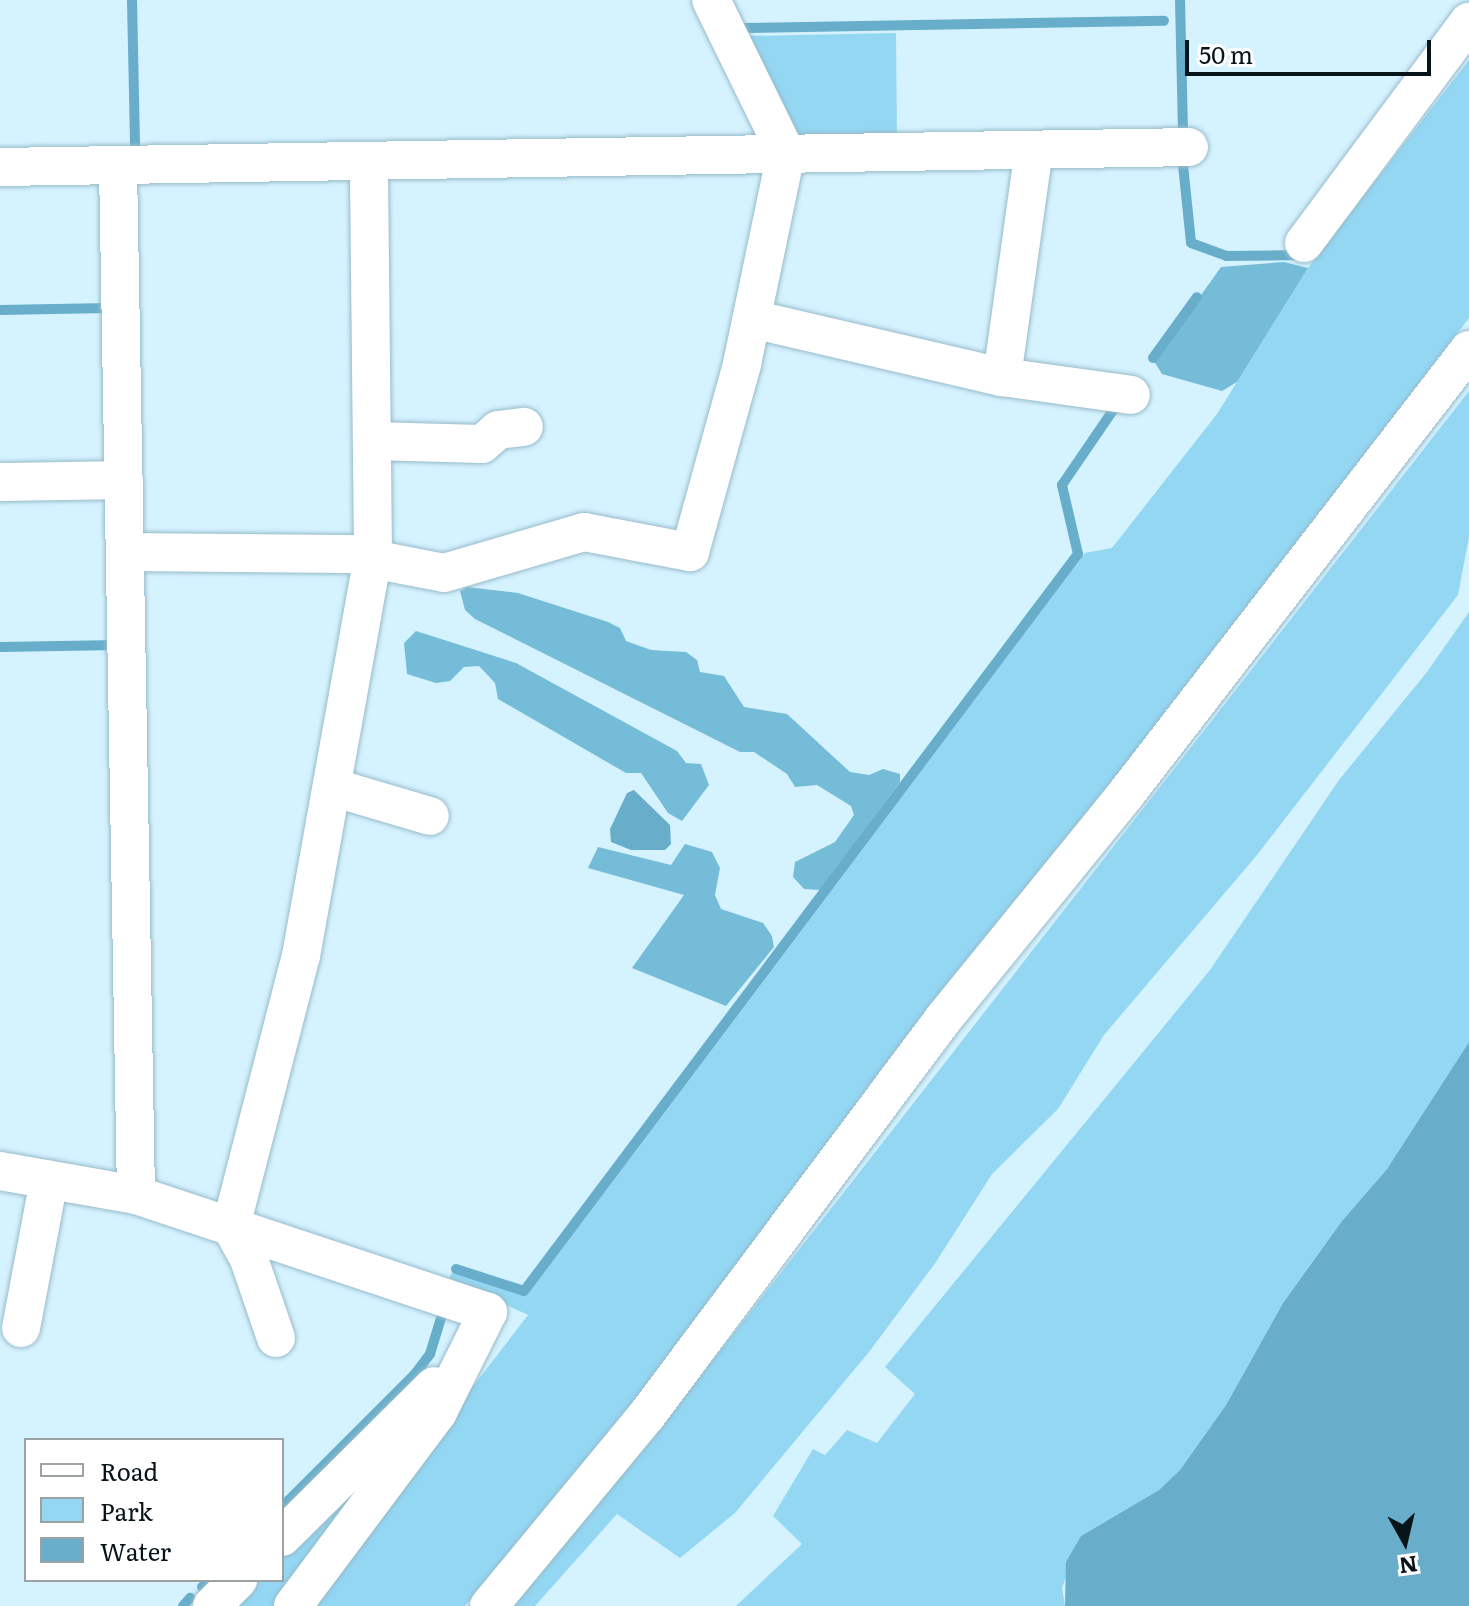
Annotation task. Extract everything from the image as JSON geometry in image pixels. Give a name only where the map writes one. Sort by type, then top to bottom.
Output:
[{"type":"street","points":[[125,552],[373,556],[444,573],[561,535],[584,532],[690,552],[752,319],[786,153],[711,0]]},
{"type":"street","points":[[1304,243],[1469,22]]},
{"type":"street","points":[[0,167],[1189,147]]},
{"type":"street","points":[[1002,377],[1034,150]]},
{"type":"street","points":[[276,1338],[249,1259],[231,1226],[301,956],[373,556],[369,161]]},
{"type":"street","points":[[118,165],[136,1195]]},
{"type":"street","points":[[752,319],[1002,377],[1131,395]]},
{"type":"street","points":[[489,1606],[647,1415],[944,1018],[1126,794],[1469,350]]},
{"type":"street","points":[[373,441],[482,444],[498,430],[524,427]]},
{"type":"street","points":[[0,482],[124,480]]},
{"type":"street","points":[[332,787],[430,816]]},
{"type":"street","points":[[0,1171],[136,1195],[488,1312],[438,1412],[293,1606]]},
{"type":"street","points":[[21,1328],[49,1180]]},
{"type":"street","points":[[284,1535],[469,1350]]},
{"type":"street","points":[[212,1606],[236,1582]]},
{"type":"green space","points":[[896,33],[897,142],[802,143],[745,36]]},
{"type":"green space","points":[[1469,60],[1469,318],[634,1406],[465,1606],[304,1606],[528,1315],[449,1278],[453,1271],[524,1293],[1085,553],[1112,548],[1217,414],[1308,268]]},
{"type":"green space","points":[[1469,391],[1469,537],[1458,595],[1257,855],[1104,1035],[1058,1109],[992,1174],[936,1262],[869,1352],[735,1513],[680,1558],[617,1514],[535,1606],[510,1606],[663,1424]]},
{"type":"green space","points":[[1469,612],[1469,1042],[1387,1169],[1342,1221],[1283,1303],[1226,1405],[1180,1470],[1159,1490],[1081,1536],[1062,1588],[1065,1606],[736,1606],[802,1544],[773,1516],[813,1449],[825,1455],[847,1430],[877,1443],[915,1394],[885,1367],[1210,970],[1339,780],[1427,672]]},
{"type":"green space","points":[[423,1404],[283,1606],[228,1606],[253,1582],[284,1582],[284,1551]]},
{"type":"shaded area","points":[[1284,262],[1308,268],[1237,382],[1222,391],[1162,374],[1154,361],[1221,267]]},
{"type":"shaded area","points":[[467,587],[518,593],[608,622],[620,628],[626,641],[651,650],[686,652],[697,660],[700,672],[724,676],[744,707],[787,714],[850,772],[869,775],[883,769],[900,774],[900,782],[821,890],[804,889],[793,877],[795,862],[835,842],[854,815],[851,806],[817,785],[795,787],[787,774],[754,752],[740,752],[475,619],[465,610],[460,591]]},
{"type":"shaded area","points":[[416,631],[516,663],[677,751],[686,763],[701,764],[709,785],[682,821],[668,813],[641,773],[626,773],[498,699],[495,683],[479,666],[464,667],[450,681],[436,683],[407,674],[404,643]]},
{"type":"shaded area","points":[[685,844],[712,852],[720,868],[715,895],[721,909],[763,923],[772,936],[774,947],[726,1006],[632,968],[684,895],[588,868],[598,847],[671,865]]},
{"type":"water","points":[[634,790],[670,825],[671,844],[665,850],[631,850],[611,842],[610,829],[627,793]]},
{"type":"water","points":[[1469,1042],[1469,1606],[1065,1606],[1066,1562],[1081,1536],[1159,1490],[1180,1470],[1226,1405],[1283,1303],[1342,1221],[1387,1169]]},
{"type":"waterway","points":[[132,0],[135,147]]},
{"type":"waterway","points":[[1180,0],[1183,133]]},
{"type":"waterway","points":[[745,28],[1164,21]]},
{"type":"waterway","points":[[1183,165],[1191,243],[1226,256],[1304,255]]},
{"type":"waterway","points":[[1153,358],[1197,297]]},
{"type":"waterway","points":[[0,310],[109,308]]},
{"type":"waterway","points":[[456,1269],[524,1291],[1078,554],[1062,485],[1118,403]]},
{"type":"waterway","points":[[0,647],[118,645]]},
{"type":"waterway","points":[[284,1505],[415,1374],[430,1354],[441,1317]]},
{"type":"waterway","points":[[202,1587],[207,1582]]},
{"type":"waterway","points":[[183,1606],[190,1598]]}]
